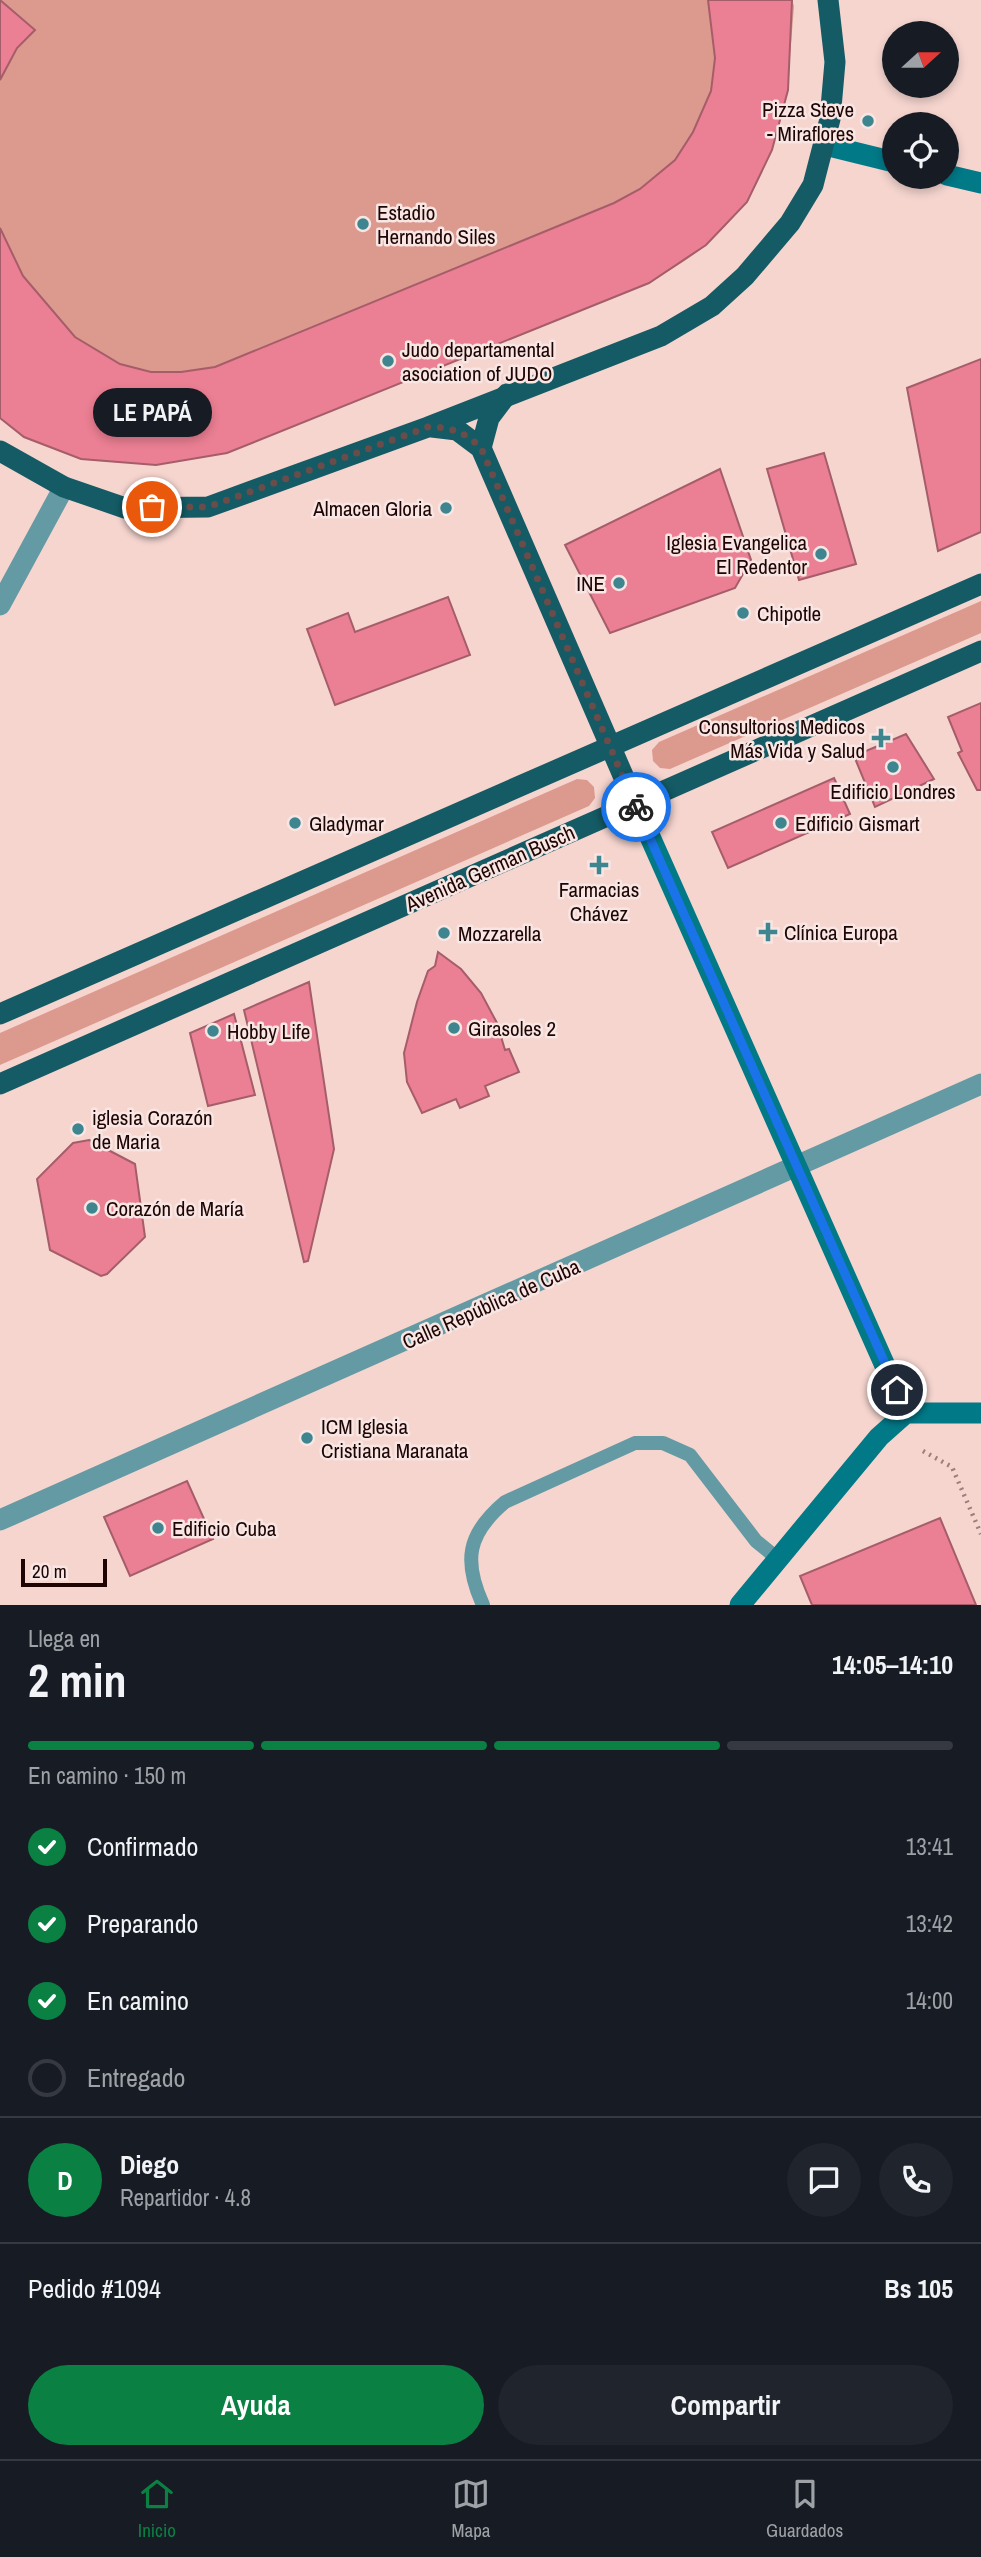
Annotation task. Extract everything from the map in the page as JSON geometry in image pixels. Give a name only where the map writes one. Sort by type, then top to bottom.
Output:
[{"type":"main road","points":[[0,451],[64,486],[125,508],[208,507],[428,427],[507,394],[662,336],[712,306],[745,276],[790,223],[813,185],[825,145],[835,62],[828,0]]},
{"type":"main road","points":[[825,145],[882,159]]},
{"type":"main road","points":[[959,178],[981,183]]},
{"type":"main road","points":[[481,448],[489,418],[507,394]]},
{"type":"main road","points":[[428,427],[457,430],[481,448],[610,747],[906,1413]]},
{"type":"main road","points":[[0,1014],[981,584]]},
{"type":"main road","name":"Avenida German Busch","points":[[0,1084],[981,651]]},
{"type":"main road","points":[[740,1605],[879,1437],[906,1413],[981,1413]]},
{"type":"street","points":[[0,605],[64,486]]},
{"type":"street","name":"Calle República de Cuba","points":[[0,1520],[981,1084]]},
{"type":"lane","points":[[482,1605],[472,1580],[470,1559],[475,1536],[488,1517],[505,1502],[635,1443],[663,1443],[690,1455],[756,1541],[778,1559]]},
{"type":"path","points":[[923,1451],[951,1467],[981,1534]]},
{"type":"shaded area","name":"Estadio Hernando Siles","points":[[0,0],[792,0],[794,6],[783,105],[766,164],[732,219],[693,255],[649,283],[227,453],[137,463],[109,462],[54,449],[27,436],[0,418]]},
{"type":"shaded area","points":[[981,601],[981,633],[670,769],[660,768],[653,761],[652,750],[659,742]]},
{"type":"shaded area","points":[[577,779],[587,780],[594,787],[595,798],[589,806],[0,1065],[0,1033]]},
{"type":"building","points":[[0,0],[35,30],[17,48],[0,80]]},
{"type":"building","points":[[708,0],[792,0],[788,90],[772,150],[747,202],[706,245],[649,283],[227,453],[156,465],[81,459],[24,437],[0,418],[0,228],[23,276],[75,337],[120,364],[151,372],[181,372],[215,367],[614,203],[640,189],[675,160],[693,132],[711,91],[715,58]]},
{"type":"building","points":[[981,359],[981,532],[938,551],[907,388]]},
{"type":"building","points":[[824,453],[856,564],[799,580],[767,469]]},
{"type":"building","points":[[720,469],[751,560],[735,588],[610,633],[565,545]]},
{"type":"building","points":[[448,597],[470,655],[335,705],[307,629],[348,613],[355,632]]},
{"type":"building","points":[[981,703],[981,790],[977,790],[958,753],[962,751],[948,717]]},
{"type":"building","name":"Edificio Londres","points":[[906,734],[934,779],[875,807],[854,756]]},
{"type":"building","name":"Edificio Gismart","points":[[834,778],[850,814],[728,868],[712,832]]},
{"type":"building","name":"Girasoles 2","points":[[438,952],[461,969],[481,993],[497,1023],[505,1050],[509,1049],[519,1072],[485,1086],[489,1096],[460,1108],[456,1099],[422,1113],[407,1082],[404,1053],[417,1002],[428,971],[435,966]]},
{"type":"building","points":[[309,982],[334,1149],[308,1261],[304,1262],[244,1010]]},
{"type":"building","points":[[234,1014],[255,1095],[208,1106],[190,1033]]},
{"type":"building","name":"Corazón de María","points":[[89,1140],[135,1164],[145,1237],[107,1274],[101,1276],[50,1250],[37,1179],[73,1143]]},
{"type":"building","name":"Edificio Cuba","points":[[187,1481],[213,1539],[130,1576],[104,1517]]},
{"type":"building","points":[[940,1518],[976,1605],[812,1605],[800,1576]]},
{"type":"way so far","points":[[152,507],[208,507],[428,427],[457,430],[470,438],[481,448],[636,807]]},
{"type":"place","name":"Pizza Steve - Miraflores","points":[[868,121]]},
{"type":"place","name":"Estadio Hernando Siles","points":[[363,224]]},
{"type":"place","name":"Judo departamental asociation of JUDO","points":[[388,361]]},
{"type":"place","name":"LE PAPÁ","points":[[152,507]]},
{"type":"place","name":"Almacen Gloria","points":[[446,508]]},
{"type":"place","name":"Iglesia Evangelica El Redentor","points":[[821,554]]},
{"type":"place","name":"INE","points":[[619,583]]},
{"type":"place","name":"Chipotle","points":[[743,613]]},
{"type":"place","name":"Consultorios Medicos Más Vida y Salud","points":[[881,738]]},
{"type":"place","name":"Edificio Londres","points":[[893,767]]},
{"type":"place","name":"Gladymar","points":[[295,823]]},
{"type":"place","name":"Edificio Gismart","points":[[781,823]]},
{"type":"place","name":"Farmacias Chávez","points":[[599,865]]},
{"type":"place","name":"Clínica Europa","points":[[768,932]]},
{"type":"place","name":"Mozzarella","points":[[444,933]]},
{"type":"place","name":"Girasoles 2","points":[[454,1028]]},
{"type":"place","name":"Hobby Life","points":[[213,1031]]},
{"type":"place","name":"iglesia Corazón de Maria","points":[[78,1129]]},
{"type":"place","name":"Corazón de María","points":[[92,1208]]},
{"type":"place","name":"ICM Iglesia Cristiana Maranata","points":[[307,1438]]},
{"type":"place","name":"Edificio Cuba","points":[[158,1528]]},
{"type":"route","points":[[636,807],[897,1390]]}]
